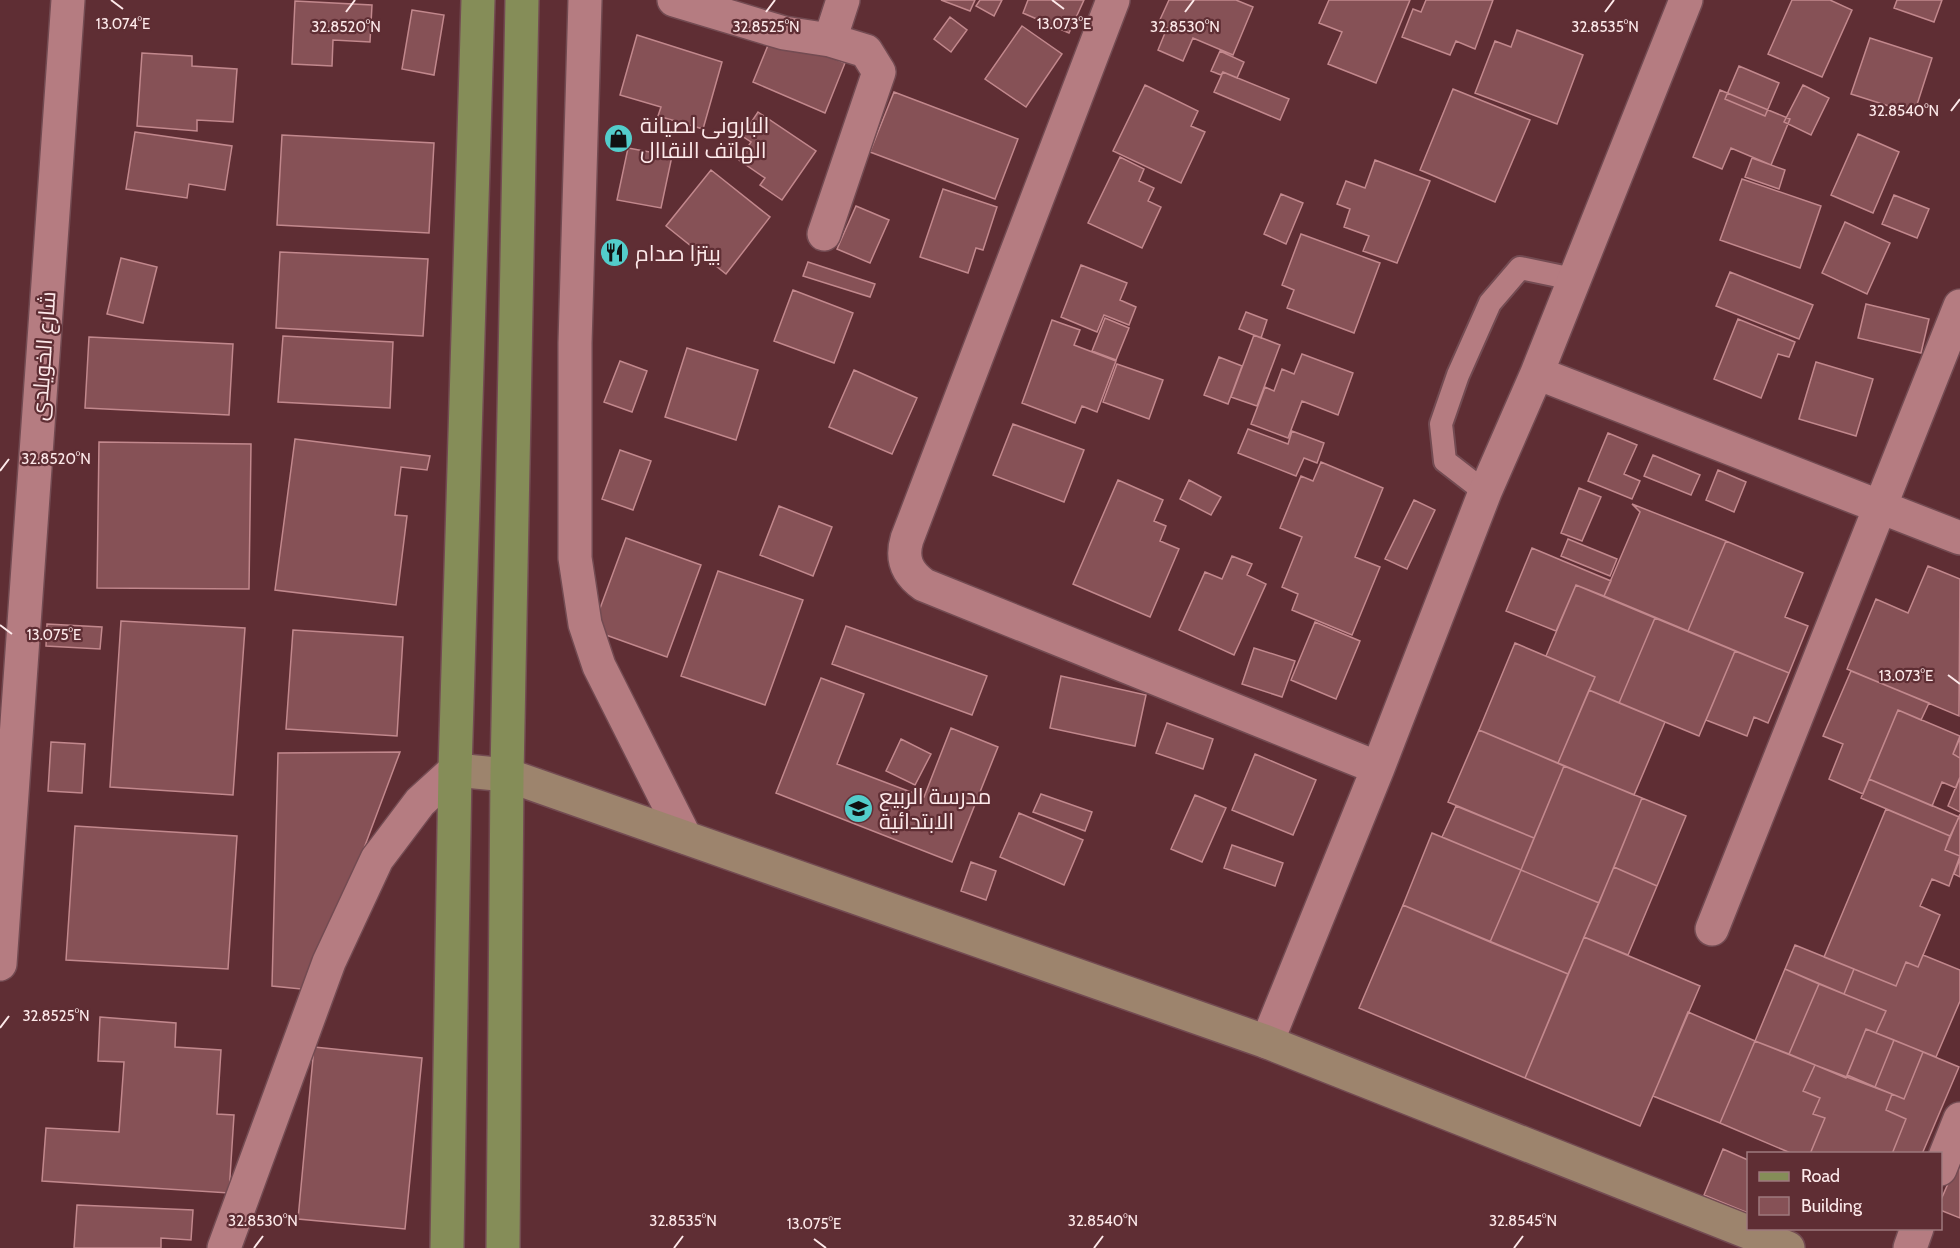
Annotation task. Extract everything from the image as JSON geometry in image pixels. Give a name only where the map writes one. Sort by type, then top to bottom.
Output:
[{"type":"main road","points":[[447,1248],[455,770],[478,0]]},
{"type":"main road","points":[[503,1248],[507,775],[522,0]]},
{"type":"street","name":"شارع الخويلدى","points":[[0,964],[68,0]]},
{"type":"street","points":[[585,0],[575,343],[575,558],[585,624],[599,666],[686,837]]},
{"type":"street","points":[[674,0],[784,33],[830,40],[866,51],[879,72],[824,234]]},
{"type":"street","points":[[830,40],[843,0]]},
{"type":"street","points":[[1113,0],[907,539],[903,552],[907,565],[913,577],[924,585],[1378,768]]},
{"type":"street","points":[[1266,1042],[1378,768],[1485,492],[1537,373],[1675,3]]},
{"type":"street","points":[[1712,928],[1960,306]]},
{"type":"street","points":[[1537,373],[1960,538]]},
{"type":"street","points":[[224,1248],[329,962],[377,859],[420,802],[455,770],[507,775],[1266,1042],[1788,1248]]},
{"type":"street","points":[[1942,1166],[1960,1119]]},
{"type":"street","points":[[1910,1248],[1916,1230]]},
{"type":"lane","points":[[1485,492],[1445,461],[1441,424],[1458,375],[1490,303],[1520,268],[1573,279]]},
{"type":"building","points":[[941,0],[975,0],[970,11]]},
{"type":"building","points":[[980,0],[1002,0],[994,16],[976,6]]},
{"type":"building","points":[[1028,0],[1084,0],[1069,33],[1023,13]]},
{"type":"building","points":[[1169,0],[1236,0],[1253,7],[1233,55],[1193,38],[1183,61],[1158,50],[1167,28],[1158,24]]},
{"type":"building","points":[[1329,0],[1410,0],[1376,83],[1328,64],[1342,32],[1319,23]]},
{"type":"building","points":[[1426,0],[1493,0],[1475,49],[1456,41],[1450,55],[1402,37],[1413,9],[1421,12]]},
{"type":"building","points":[[1792,0],[1830,0],[1852,10],[1822,77],[1768,54]]},
{"type":"building","points":[[1897,0],[1942,0],[1934,22],[1894,8]]},
{"type":"building","points":[[295,1],[372,5],[370,42],[333,40],[332,66],[292,64]]},
{"type":"building","points":[[412,10],[444,15],[434,75],[402,69]]},
{"type":"building","points":[[950,17],[967,30],[951,52],[934,39]]},
{"type":"building","points":[[1022,26],[1062,54],[1026,107],[985,79]]},
{"type":"building","points":[[1517,30],[1583,55],[1557,124],[1475,93],[1495,41],[1511,47]]},
{"type":"building","points":[[773,33],[845,63],[825,113],[753,82]]},
{"type":"building","points":[[637,35],[722,62],[703,129],[658,116],[661,107],[620,95]]},
{"type":"building","points":[[1870,38],[1932,58],[1914,114],[1851,94]]},
{"type":"building","points":[[1220,51],[1244,62],[1237,78],[1223,72],[1221,75],[1211,71]]},
{"type":"building","points":[[142,53],[192,56],[192,66],[237,69],[233,122],[197,120],[197,131],[137,126]]},
{"type":"building","points":[[1739,66],[1779,83],[1765,116],[1725,99]]},
{"type":"building","points":[[1223,72],[1289,99],[1280,120],[1214,92]]},
{"type":"building","points":[[1145,85],[1198,111],[1191,126],[1205,132],[1181,183],[1113,151]]},
{"type":"building","points":[[1803,85],[1829,98],[1811,135],[1784,122]]},
{"type":"building","points":[[1453,89],[1530,120],[1495,202],[1420,170]]},
{"type":"building","points":[[1720,90],[1790,119],[1771,165],[1731,148],[1722,169],[1693,157]]},
{"type":"building","points":[[894,92],[1018,139],[995,199],[870,152]]},
{"type":"building","points":[[758,112],[816,151],[782,200],[760,185],[765,178],[739,160],[751,142],[742,136]]},
{"type":"building","points":[[135,132],[232,146],[225,190],[189,184],[187,198],[126,189]]},
{"type":"building","points":[[1858,134],[1899,152],[1873,213],[1831,195]]},
{"type":"building","points":[[282,135],[434,143],[429,233],[277,225]]},
{"type":"building","points":[[628,148],[672,156],[661,208],[617,200]]},
{"type":"building","points":[[1120,157],[1144,169],[1139,181],[1154,188],[1148,201],[1161,207],[1142,248],[1088,223]]},
{"type":"building","points":[[1752,158],[1785,170],[1779,189],[1745,177]]},
{"type":"building","points":[[1375,160],[1430,181],[1397,263],[1363,251],[1369,236],[1344,227],[1350,209],[1337,204],[1346,181],[1365,188]]},
{"type":"building","points":[[711,170],[770,217],[726,274],[666,226]]},
{"type":"building","points":[[1742,179],[1821,206],[1800,268],[1720,240]]},
{"type":"building","points":[[943,189],[997,207],[983,250],[976,248],[968,273],[920,257]]},
{"type":"building","points":[[1281,194],[1303,203],[1286,244],[1264,234]]},
{"type":"building","points":[[1894,195],[1929,209],[1917,238],[1882,224]]},
{"type":"building","points":[[856,206],[889,220],[870,263],[837,249]]},
{"type":"building","points":[[1845,222],[1890,243],[1867,294],[1822,273]]},
{"type":"building","points":[[1301,234],[1380,263],[1354,333],[1287,308],[1294,290],[1282,285]]},
{"type":"building","points":[[280,252],[428,259],[423,336],[276,328]]},
{"type":"building","points":[[121,258],[157,267],[143,323],[107,314]]},
{"type":"building","points":[[808,262],[875,284],[870,297],[803,276]]},
{"type":"building","points":[[1081,265],[1127,283],[1120,300],[1136,307],[1129,325],[1104,315],[1097,332],[1061,317]]},
{"type":"building","points":[[1730,272],[1813,305],[1799,339],[1716,306]]},
{"type":"building","points":[[793,290],[853,313],[834,363],[774,341]]},
{"type":"building","points":[[1866,304],[1929,319],[1921,353],[1858,338]]},
{"type":"building","points":[[1246,312],[1267,320],[1261,338],[1239,329]]},
{"type":"building","points":[[1105,318],[1129,328],[1116,360],[1092,351]]},
{"type":"building","points":[[1738,319],[1795,342],[1789,357],[1778,354],[1761,398],[1714,379]]},
{"type":"building","points":[[1052,320],[1080,330],[1074,345],[1116,361],[1097,412],[1082,406],[1075,423],[1022,403]]},
{"type":"building","points":[[1254,335],[1280,345],[1257,406],[1231,397]]},
{"type":"building","points":[[283,336],[393,342],[390,408],[278,402]]},
{"type":"building","points":[[89,337],[233,344],[229,415],[85,408]]},
{"type":"building","points":[[687,348],[758,370],[736,440],[665,417]]},
{"type":"building","points":[[1302,354],[1353,373],[1338,415],[1302,401],[1288,438],[1251,424],[1265,387],[1274,391],[1282,369],[1294,374]]},
{"type":"building","points":[[1219,357],[1242,366],[1228,404],[1204,395]]},
{"type":"building","points":[[620,361],[647,371],[632,412],[604,402]]},
{"type":"building","points":[[1816,362],[1873,379],[1856,436],[1799,419]]},
{"type":"building","points":[[1117,364],[1163,380],[1149,419],[1103,402]]},
{"type":"building","points":[[854,370],[917,398],[892,454],[829,427]]},
{"type":"building","points":[[1013,424],[1084,450],[1064,502],[993,475]]},
{"type":"building","points":[[1248,429],[1288,444],[1292,431],[1324,443],[1317,463],[1304,458],[1296,476],[1238,453]]},
{"type":"building","points":[[1608,433],[1637,445],[1624,474],[1640,481],[1632,499],[1588,481]]},
{"type":"building","points":[[295,439],[430,456],[427,470],[401,467],[395,515],[407,516],[396,605],[275,590]]},
{"type":"building","points":[[99,442],[251,444],[249,589],[97,588]]},
{"type":"building","points":[[620,450],[651,461],[633,510],[602,499]]},
{"type":"building","points":[[1653,455],[1700,475],[1691,495],[1644,476]]},
{"type":"building","points":[[1321,462],[1383,488],[1355,557],[1380,567],[1352,635],[1292,610],[1298,594],[1282,587],[1302,537],[1280,528],[1301,476],[1313,481]]},
{"type":"building","points":[[1718,470],[1746,482],[1734,512],[1706,500]]},
{"type":"building","points":[[1118,480],[1163,500],[1154,521],[1166,526],[1160,541],[1179,549],[1150,617],[1073,584]]},
{"type":"building","points":[[1189,480],[1221,497],[1211,515],[1180,499]]},
{"type":"building","points":[[1579,488],[1601,497],[1582,541],[1561,533]]},
{"type":"building","points":[[1414,500],[1435,510],[1407,569],[1385,559]]},
{"type":"building","points":[[1632,504],[1726,541],[1688,631],[1604,596],[1640,512]]},
{"type":"building","points":[[779,506],[832,527],[813,576],[760,555]]},
{"type":"building","points":[[626,538],[701,565],[667,657],[592,630]]},
{"type":"building","points":[[1568,539],[1617,559],[1610,576],[1561,556]]},
{"type":"building","points":[[1726,541],[1803,573],[1785,617],[1808,626],[1789,673],[1688,631]]},
{"type":"building","points":[[1532,548],[1611,581],[1604,596],[1576,585],[1556,631],[1506,611]]},
{"type":"building","points":[[1232,556],[1252,564],[1247,575],[1266,584],[1234,655],[1179,630],[1205,572],[1222,579]]},
{"type":"building","points":[[1928,566],[1960,579],[1959,716],[1847,669],[1876,599],[1908,613]]},
{"type":"building","points":[[718,571],[803,600],[765,705],[681,676]]},
{"type":"building","points":[[1576,585],[1655,618],[1619,703],[1589,690],[1595,677],[1546,656]]},
{"type":"building","points":[[1655,618],[1735,651],[1699,736],[1619,703]]},
{"type":"building","points":[[121,621],[245,628],[233,795],[110,787]]},
{"type":"building","points":[[1315,622],[1360,641],[1336,699],[1291,680]]},
{"type":"building","points":[[47,624],[102,627],[100,649],[46,646]]},
{"type":"building","points":[[846,626],[987,676],[972,715],[832,664]]},
{"type":"building","points":[[293,630],[403,637],[397,736],[286,729]]},
{"type":"building","points":[[1515,643],[1595,677],[1558,763],[1479,730]]},
{"type":"building","points":[[1254,648],[1295,661],[1282,697],[1242,684]]},
{"type":"building","points":[[1735,651],[1789,673],[1768,723],[1754,717],[1747,736],[1706,720]]},
{"type":"building","points":[[1851,671],[1929,703],[1921,720],[1898,710],[1863,794],[1829,779],[1843,744],[1823,736]]},
{"type":"building","points":[[1061,676],[1146,695],[1135,746],[1050,728]]},
{"type":"building","points":[[821,678],[864,694],[837,764],[924,797],[951,728],[998,747],[952,862],[776,793]]},
{"type":"building","points":[[1589,690],[1665,722],[1634,795],[1558,763]]},
{"type":"building","points":[[1898,710],[1960,736],[1953,754],[1960,758],[1960,777],[1956,788],[1942,782],[1932,806],[1869,779]]},
{"type":"building","points":[[1167,723],[1213,739],[1203,769],[1156,753]]},
{"type":"building","points":[[1479,730],[1564,766],[1534,838],[1448,802]]},
{"type":"building","points":[[1960,738],[1960,758],[1953,754]]},
{"type":"building","points":[[901,739],[931,754],[915,785],[886,771]]},
{"type":"building","points":[[51,742],[85,744],[82,793],[48,791]]},
{"type":"building","points":[[400,752],[311,990],[272,986],[278,753]]},
{"type":"building","points":[[1255,754],[1316,780],[1293,835],[1232,810]]},
{"type":"building","points":[[1564,766],[1642,798],[1599,903],[1521,870]]},
{"type":"building","points":[[1960,777],[1960,812],[1948,806]]},
{"type":"building","points":[[1869,779],[1959,817],[1950,836],[1861,798]]},
{"type":"building","points":[[1041,794],[1092,812],[1085,831],[1033,812]]},
{"type":"building","points":[[1195,795],[1226,808],[1202,862],[1171,849]]},
{"type":"building","points":[[1642,798],[1686,816],[1657,886],[1614,867]]},
{"type":"building","points":[[1456,806],[1534,838],[1521,870],[1442,837]]},
{"type":"building","points":[[1886,809],[1950,836],[1945,850],[1960,856],[1949,886],[1932,879],[1920,906],[1940,915],[1918,967],[1906,962],[1896,986],[1824,957]]},
{"type":"building","points":[[1019,813],[1083,840],[1064,885],[1000,857]]},
{"type":"building","points":[[1960,814],[1960,856],[1945,850]]},
{"type":"building","points":[[75,826],[237,836],[228,969],[66,960]]},
{"type":"building","points":[[1432,833],[1521,870],[1490,942],[1403,905]]},
{"type":"building","points":[[1232,845],[1283,863],[1275,886],[1224,868]]},
{"type":"building","points":[[1960,859],[1960,877],[1954,874]]},
{"type":"building","points":[[971,862],[996,871],[986,900],[961,891]]},
{"type":"building","points":[[1614,867],[1657,886],[1628,955],[1584,937]]},
{"type":"building","points":[[1521,870],[1599,903],[1568,974],[1490,942]]},
{"type":"building","points":[[1403,905],[1568,974],[1525,1078],[1359,1008]]},
{"type":"building","points":[[1584,937],[1700,986],[1640,1126],[1525,1078]]},
{"type":"building","points":[[1795,945],[1854,969],[1844,994],[1785,969]]},
{"type":"building","points":[[1923,955],[1960,970],[1960,1001],[1936,1057],[1876,1033],[1886,1011],[1844,994],[1854,969],[1896,986],[1906,962],[1918,967]]},
{"type":"building","points":[[1785,969],[1819,984],[1789,1054],[1755,1041]]},
{"type":"building","points":[[1819,984],[1886,1011],[1876,1033],[1866,1029],[1846,1078],[1789,1054]]},
{"type":"building","points":[[1688,1012],[1755,1041],[1720,1123],[1653,1096]]},
{"type":"building","points":[[100,1017],[176,1023],[175,1047],[221,1050],[217,1114],[234,1115],[229,1193],[42,1181],[46,1128],[119,1132],[124,1062],[98,1061]]},
{"type":"building","points":[[1866,1029],[1894,1040],[1875,1087],[1847,1075]]},
{"type":"building","points":[[1894,1040],[1923,1052],[1904,1099],[1875,1087]]},
{"type":"building","points":[[1755,1041],[1815,1065],[1803,1091],[1820,1098],[1813,1114],[1825,1118],[1811,1152],[1788,1152],[1720,1123]]},
{"type":"building","points":[[314,1047],[422,1058],[405,1229],[298,1219]]},
{"type":"building","points":[[1923,1052],[1959,1067],[1923,1152],[1893,1152],[1906,1119],[1886,1110],[1892,1094],[1904,1099]]},
{"type":"building","points":[[1815,1065],[1892,1094],[1886,1110],[1906,1119],[1893,1152],[1811,1152],[1825,1118],[1813,1114],[1820,1098],[1803,1091]]},
{"type":"building","points":[[1723,1149],[1747,1160],[1747,1213],[1704,1195]]},
{"type":"building","points":[[1960,1156],[1960,1218],[1942,1211],[1942,1197]]},
{"type":"building","points":[[77,1205],[193,1210],[191,1240],[161,1238],[161,1248],[74,1248]]},
{"type":"place","name":"البارونى لصيانة الهاتف النقاال","points":[[619,138]]},
{"type":"place","name":"بيتزا صدام","points":[[614,253]]},
{"type":"place","name":"مدرسة الربيع الابتدائية","points":[[858,809]]}]
